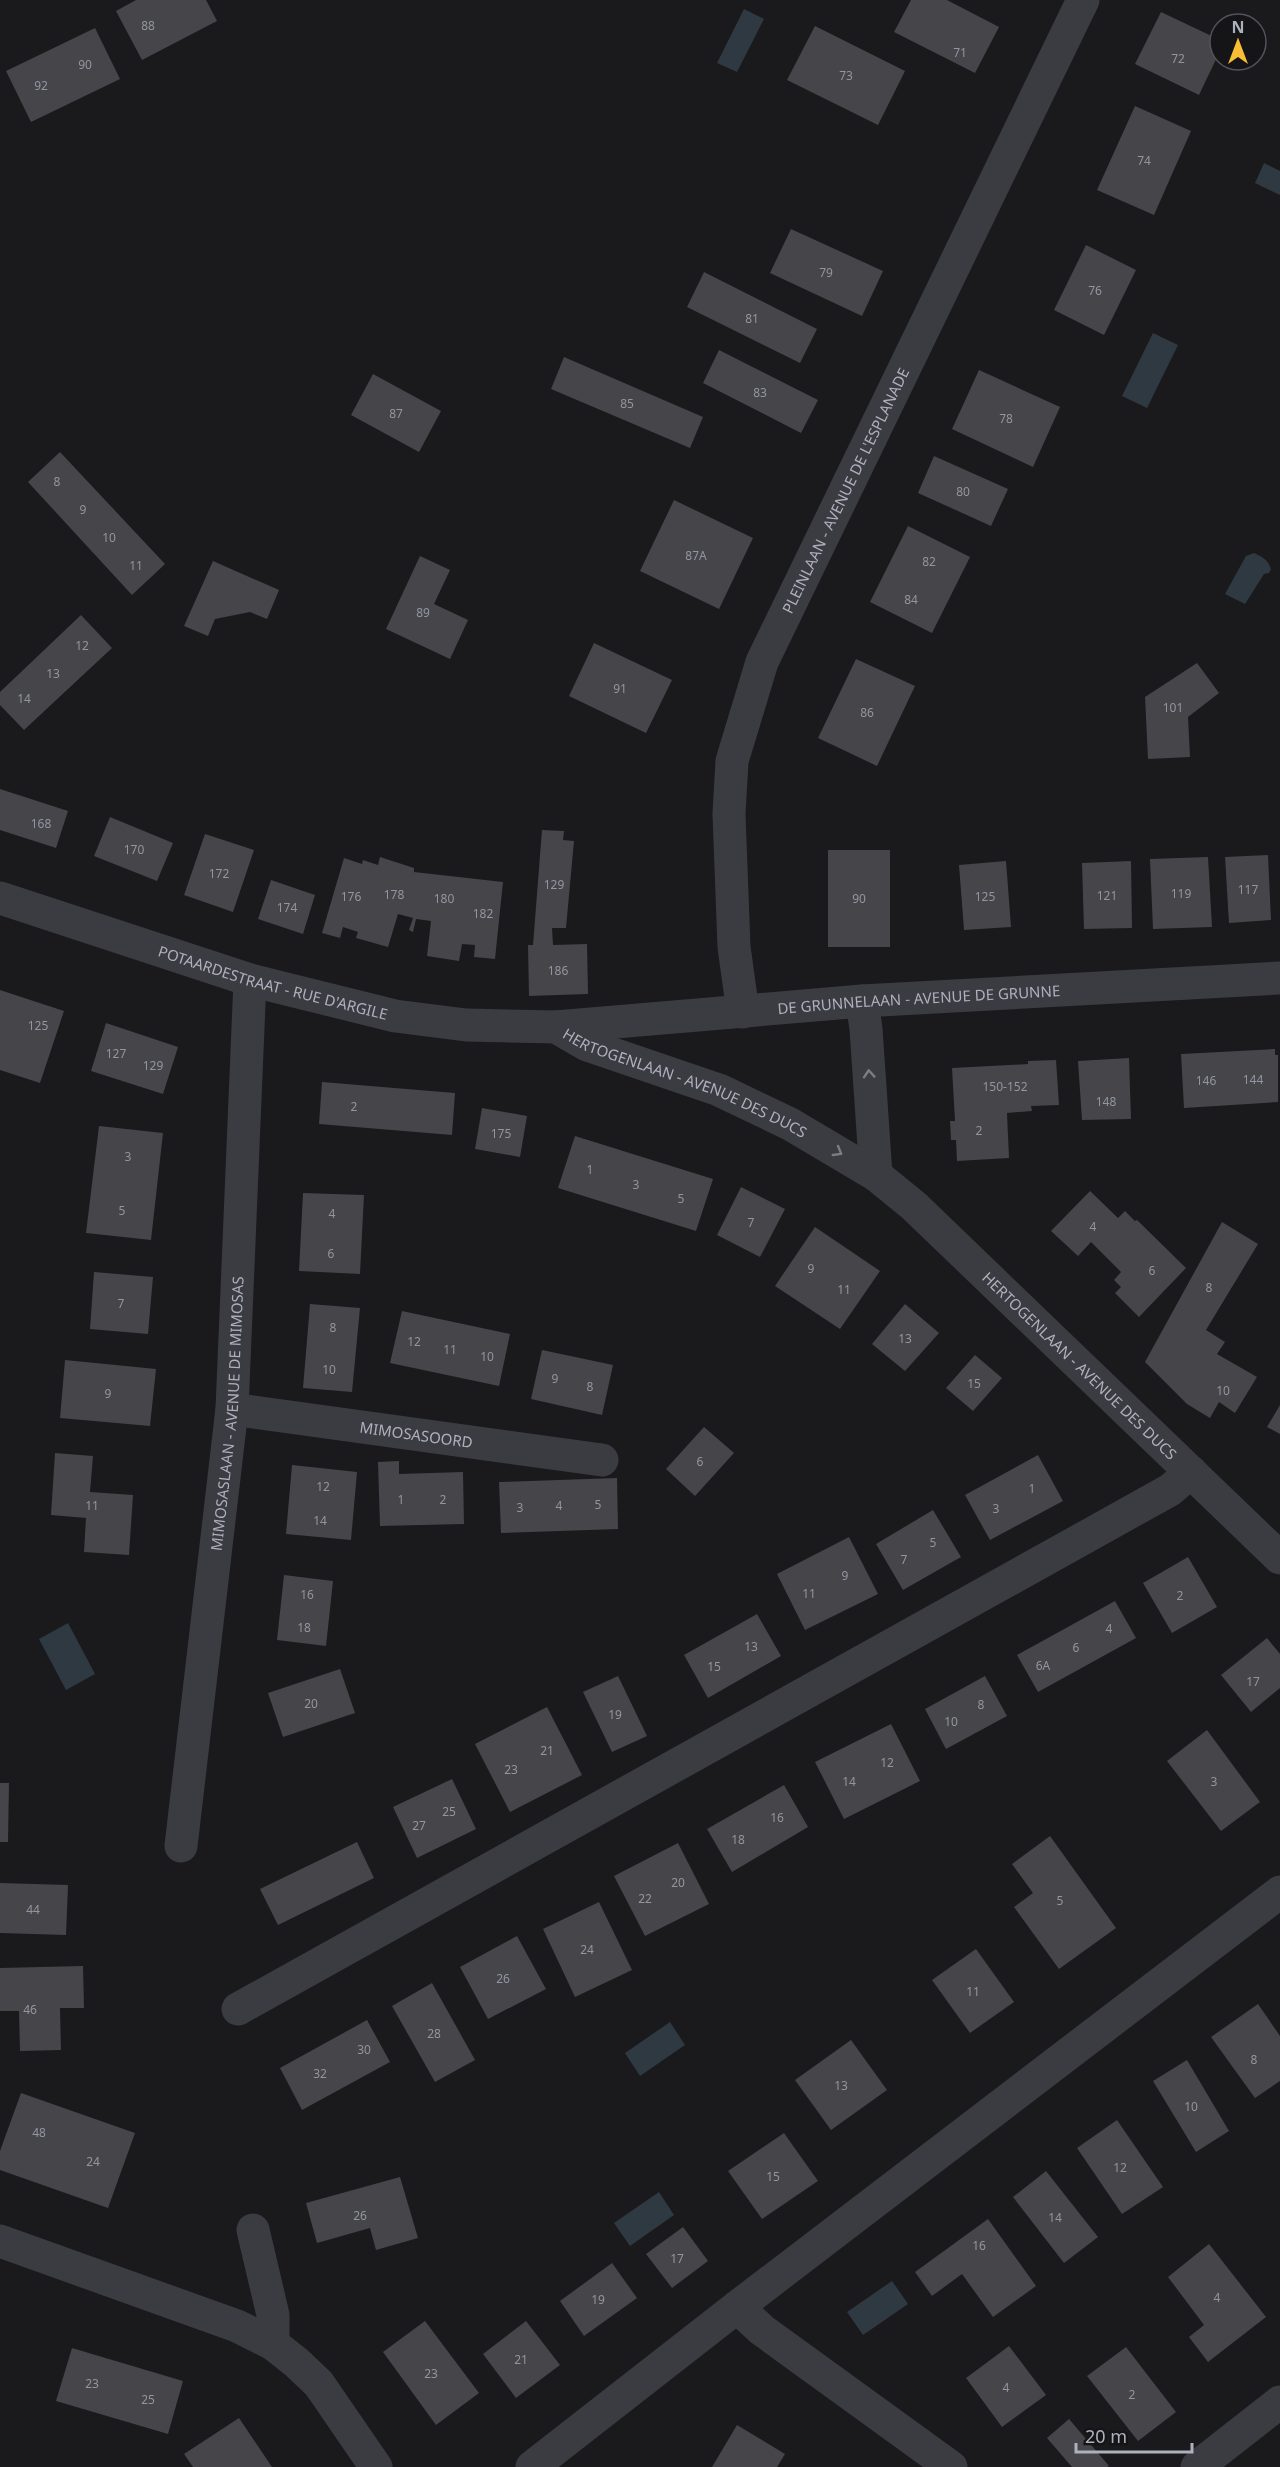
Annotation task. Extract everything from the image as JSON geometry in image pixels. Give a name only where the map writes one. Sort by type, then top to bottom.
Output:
[{"type":"street","name":"PLEINLAAN - AVENUE DE L'ESPLANADE","points":[[743,1012],[734,947],[729,814],[732,761],[753,687],[767,651],[1083,0]]},
{"type":"street","name":"POTAARDESTRAAT - RUE D'ARGILE","points":[[0,898],[250,980],[395,1016],[466,1025],[556,1027]]},
{"type":"street","name":"DE GRUNNELAAN - AVENUE DE GRUNNE","points":[[556,1027],[862,1001],[1280,978]]},
{"type":"street","name":"MIMOSASLAAN - AVENUE DE MIMOSAS","points":[[180,1846],[232,1409],[250,980]]},
{"type":"street","points":[[862,1001],[876,1174]]},
{"type":"street","name":"HERTOGENLAAN - AVENUE DES DUCS","points":[[556,1027],[586,1045],[719,1090],[790,1124],[876,1174],[914,1206],[1280,1558]]},
{"type":"street","name":"MIMOSASOORD","points":[[232,1409],[602,1460]]},
{"type":"street","points":[[238,2009],[1170,1490],[1191,1472]]},
{"type":"street","points":[[532,2467],[737,2307],[1280,1892]]},
{"type":"street","points":[[253,2230],[273,2315],[273,2344]]},
{"type":"street","points":[[0,2241],[237,2326],[273,2344],[319,2384],[376,2467]]},
{"type":"street","points":[[737,2307],[762,2330],[951,2467]]},
{"type":"street","points":[[1197,2467],[1280,2402]]},
{"type":"shaded area","points":[[744,9],[764,19],[737,72],[717,63]]},
{"type":"shaded area","points":[[1264,163],[1280,171],[1280,195],[1255,183]]},
{"type":"shaded area","points":[[1153,333],[1178,345],[1147,408],[1122,396]]},
{"type":"shaded area","points":[[1254,553],[1265,559],[1271,569],[1269,573],[1264,574],[1245,604],[1225,594],[1246,556]]},
{"type":"shaded area","points":[[68,1623],[95,1674],[66,1690],[39,1639]]},
{"type":"shaded area","points":[[670,2022],[685,2045],[640,2076],[625,2053]]},
{"type":"shaded area","points":[[659,2192],[674,2215],[630,2246],[614,2223]]},
{"type":"shaded area","points":[[892,2281],[908,2304],[863,2335],[847,2312]]},
{"type":"building","points":[[136,0],[206,0],[217,21],[142,60],[116,11]]},
{"type":"building","points":[[911,0],[947,0],[999,27],[975,73],[894,32]]},
{"type":"building","points":[[1161,12],[1208,34],[1208,72],[1210,72],[1199,95],[1135,64]]},
{"type":"building","points":[[815,26],[905,71],[878,125],[787,80]]},
{"type":"building","points":[[95,28],[120,79],[31,122],[6,71]]},
{"type":"building","points":[[1135,106],[1191,131],[1154,215],[1097,190]]},
{"type":"building","points":[[791,229],[883,271],[862,316],[770,273]]},
{"type":"building","points":[[1086,245],[1136,270],[1104,335],[1054,310]]},
{"type":"building","points":[[704,272],[817,329],[800,363],[687,307]]},
{"type":"building","points":[[719,350],[818,400],[801,433],[703,383]]},
{"type":"building","points":[[564,357],[703,417],[690,448],[551,389]]},
{"type":"building","points":[[979,370],[1060,407],[1033,467],[952,429]]},
{"type":"building","points":[[373,374],[441,411],[419,452],[351,415]]},
{"type":"building","points":[[60,452],[165,564],[132,595],[28,482]]},
{"type":"building","points":[[934,456],[1008,489],[991,526],[918,493]]},
{"type":"building","points":[[674,500],[753,538],[719,609],[640,571]]},
{"type":"building","points":[[908,526],[970,557],[932,633],[870,602]]},
{"type":"building","points":[[420,556],[450,570],[434,604],[468,620],[450,659],[386,629]]},
{"type":"building","points":[[213,561],[279,590],[267,619],[250,612],[215,619],[208,636],[184,626]]},
{"type":"building","points":[[81,615],[112,648],[24,730],[0,705],[0,692]]},
{"type":"building","points":[[594,643],[672,680],[646,733],[569,696]]},
{"type":"building","points":[[856,659],[915,686],[877,766],[818,738]]},
{"type":"building","points":[[1197,663],[1219,693],[1188,717],[1190,757],[1148,759],[1145,697]]},
{"type":"building","points":[[0,789],[68,811],[56,848],[0,830]]},
{"type":"building","points":[[110,817],[173,843],[157,881],[94,856]]},
{"type":"building","points":[[542,830],[564,831],[563,840],[574,841],[566,928],[552,928],[553,945],[587,944],[588,994],[529,996],[528,945],[533,945]]},
{"type":"building","points":[[205,834],[254,850],[233,912],[184,895]]},
{"type":"building","points":[[828,850],[890,850],[890,947],[828,947]]},
{"type":"building","points":[[1268,855],[1271,920],[1229,923],[1225,857]]},
{"type":"building","points":[[380,857],[414,868],[414,872],[503,882],[495,959],[474,957],[475,945],[462,944],[459,961],[427,956],[431,921],[416,919],[413,932],[409,930],[413,918],[398,914],[388,947],[356,938],[358,932],[343,927],[340,938],[322,933],[344,858],[362,864],[363,860],[378,865]]},
{"type":"building","points":[[1208,857],[1212,927],[1153,929],[1150,859]]},
{"type":"building","points":[[1006,861],[1011,927],[964,930],[959,865]]},
{"type":"building","points":[[1131,861],[1132,928],[1084,929],[1082,863]]},
{"type":"building","points":[[271,880],[315,895],[303,934],[258,919]]},
{"type":"building","points":[[0,990],[64,1011],[40,1083],[0,1070]]},
{"type":"building","points":[[106,1023],[178,1047],[163,1094],[91,1071]]},
{"type":"building","points":[[1275,1049],[1275,1055],[1278,1055],[1278,1102],[1184,1108],[1181,1054]]},
{"type":"building","points":[[1129,1058],[1131,1119],[1082,1120],[1078,1061]]},
{"type":"building","points":[[1056,1060],[1059,1105],[1031,1106],[1032,1111],[1007,1113],[1009,1158],[957,1161],[956,1140],[951,1140],[950,1121],[955,1121],[952,1068],[1028,1064],[1028,1061]]},
{"type":"building","points":[[322,1082],[455,1093],[452,1135],[319,1124]]},
{"type":"building","points":[[482,1108],[527,1116],[520,1157],[475,1149]]},
{"type":"building","points":[[99,1126],[163,1133],[151,1240],[86,1233]]},
{"type":"building","points":[[575,1136],[713,1179],[696,1231],[558,1188]]},
{"type":"building","points":[[741,1187],[785,1209],[760,1257],[717,1235]]},
{"type":"building","points":[[1090,1191],[1118,1218],[1125,1211],[1135,1221],[1137,1220],[1186,1268],[1139,1317],[1115,1293],[1121,1287],[1114,1280],[1121,1272],[1091,1242],[1078,1256],[1051,1231]]},
{"type":"building","points":[[303,1193],[364,1195],[360,1274],[299,1271]]},
{"type":"building","points":[[1222,1222],[1258,1244],[1206,1330],[1225,1342],[1217,1354],[1257,1377],[1235,1413],[1219,1402],[1210,1418],[1187,1404],[1145,1362]]},
{"type":"building","points":[[815,1227],[880,1271],[840,1329],[775,1286]]},
{"type":"building","points":[[94,1272],[153,1277],[148,1334],[90,1329]]},
{"type":"building","points":[[310,1304],[360,1308],[352,1392],[303,1388]]},
{"type":"building","points":[[905,1304],[939,1333],[905,1371],[872,1344]]},
{"type":"building","points":[[402,1311],[510,1334],[499,1386],[390,1363]]},
{"type":"building","points":[[542,1350],[613,1365],[602,1415],[531,1399]]},
{"type":"building","points":[[975,1355],[1002,1378],[973,1411],[946,1388]]},
{"type":"building","points":[[65,1360],[156,1369],[150,1426],[60,1418]]},
{"type":"building","points":[[1280,1405],[1280,1434],[1267,1427]]},
{"type":"building","points":[[704,1427],[734,1453],[695,1496],[666,1469]]},
{"type":"building","points":[[55,1453],[93,1456],[90,1492],[133,1495],[129,1555],[84,1552],[86,1518],[51,1515]]},
{"type":"building","points":[[1038,1455],[1063,1501],[990,1540],[965,1495]]},
{"type":"building","points":[[399,1461],[399,1474],[463,1472],[464,1524],[380,1526],[378,1462]]},
{"type":"building","points":[[292,1465],[357,1472],[351,1540],[286,1534]]},
{"type":"building","points":[[617,1478],[618,1529],[501,1533],[499,1482]]},
{"type":"building","points":[[933,1510],[961,1557],[903,1590],[876,1544]]},
{"type":"building","points":[[849,1537],[878,1594],[805,1630],[777,1574]]},
{"type":"building","points":[[1188,1557],[1217,1607],[1172,1633],[1143,1583]]},
{"type":"building","points":[[284,1575],[333,1581],[326,1646],[277,1640]]},
{"type":"building","points":[[1115,1601],[1136,1638],[1038,1692],[1017,1655]]},
{"type":"building","points":[[757,1614],[781,1656],[708,1698],[684,1655]]},
{"type":"building","points":[[1267,1638],[1280,1654],[1280,1688],[1251,1712],[1221,1675]]},
{"type":"building","points":[[340,1669],[355,1713],[283,1737],[268,1693]]},
{"type":"building","points":[[618,1676],[647,1736],[612,1752],[583,1692]]},
{"type":"building","points":[[985,1676],[1007,1716],[946,1749],[925,1709]]},
{"type":"building","points":[[547,1707],[582,1775],[510,1812],[475,1744]]},
{"type":"building","points":[[891,1724],[920,1781],[844,1819],[815,1762]]},
{"type":"building","points":[[1207,1730],[1260,1802],[1221,1831],[1167,1761]]},
{"type":"building","points":[[452,1779],[476,1829],[417,1858],[393,1807]]},
{"type":"building","points":[[0,1783],[9,1783],[8,1842],[0,1842]]},
{"type":"building","points":[[784,1785],[808,1827],[732,1872],[707,1829]]},
{"type":"building","points":[[1050,1836],[1116,1928],[1059,1969],[1014,1907],[1033,1893],[1012,1864]]},
{"type":"building","points":[[357,1842],[374,1878],[278,1925],[260,1889]]},
{"type":"building","points":[[678,1843],[709,1904],[645,1936],[614,1876]]},
{"type":"building","points":[[0,1883],[68,1885],[66,1935],[0,1933]]},
{"type":"building","points":[[599,1902],[632,1970],[575,1997],[543,1929]]},
{"type":"building","points":[[517,1936],[546,1989],[488,2019],[460,1967]]},
{"type":"building","points":[[976,1949],[1014,2002],[970,2033],[932,1980]]},
{"type":"building","points":[[83,1966],[84,2008],[60,2008],[61,2050],[20,2051],[19,2011],[0,2011],[0,1968]]},
{"type":"building","points":[[432,1983],[475,2060],[435,2082],[392,2006]]},
{"type":"building","points":[[1258,2004],[1280,2036],[1280,2081],[1255,2098],[1211,2037]]},
{"type":"building","points":[[367,2020],[390,2062],[302,2110],[280,2068]]},
{"type":"building","points":[[851,2040],[887,2090],[831,2130],[795,2080]]},
{"type":"building","points":[[1187,2060],[1229,2131],[1196,2152],[1153,2081]]},
{"type":"building","points":[[21,2093],[135,2133],[108,2208],[0,2170],[0,2151]]},
{"type":"building","points":[[1117,2120],[1163,2187],[1122,2214],[1077,2148]]},
{"type":"building","points":[[784,2133],[818,2181],[762,2219],[728,2171]]},
{"type":"building","points":[[1046,2171],[1098,2237],[1064,2263],[1013,2197]]},
{"type":"building","points":[[400,2177],[418,2238],[376,2250],[370,2228],[317,2243],[306,2203]]},
{"type":"building","points":[[988,2219],[1036,2286],[993,2317],[962,2274],[932,2296],[915,2272]]},
{"type":"building","points":[[683,2227],[708,2261],[672,2288],[646,2254]]},
{"type":"building","points":[[1209,2244],[1266,2317],[1208,2362],[1189,2337],[1204,2325],[1168,2277]]},
{"type":"building","points":[[612,2263],[637,2298],[584,2336],[560,2301]]},
{"type":"building","points":[[425,2321],[479,2393],[436,2425],[383,2352]]},
{"type":"building","points":[[526,2321],[560,2365],[516,2398],[483,2354]]},
{"type":"building","points":[[1009,2346],[1046,2395],[1002,2427],[966,2378]]},
{"type":"building","points":[[1126,2347],[1176,2412],[1138,2441],[1087,2376]]},
{"type":"building","points":[[72,2348],[183,2381],[168,2434],[56,2401]]},
{"type":"building","points":[[239,2418],[272,2467],[193,2467],[184,2454]]},
{"type":"building","points":[[1069,2419],[1109,2466],[1072,2467],[1047,2438]]},
{"type":"building","points":[[737,2425],[785,2454],[777,2467],[712,2467]]}]
